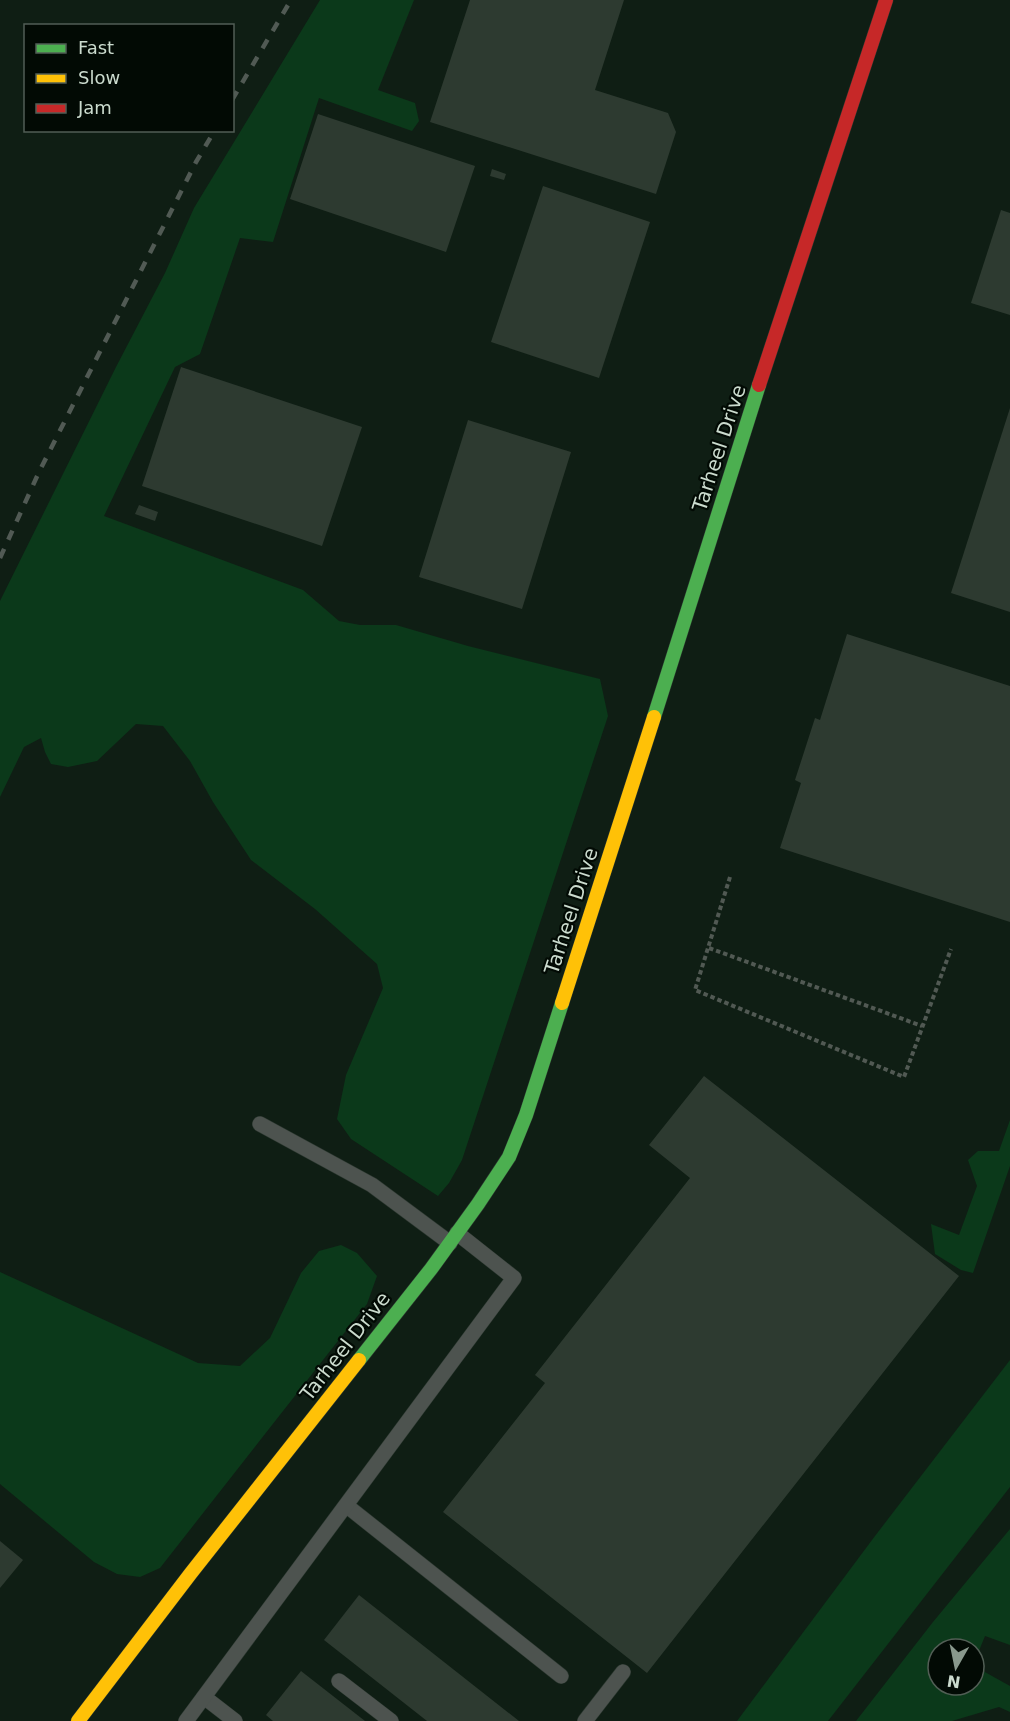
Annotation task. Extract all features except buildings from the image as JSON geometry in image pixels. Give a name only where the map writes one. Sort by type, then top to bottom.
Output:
[{"type":"street","name":"Tarheel Drive","points":[[78,1721],[454,1238],[509,1157],[526,1115],[722,499],[886,0]]},
{"type":"lane","points":[[186,1721],[514,1278],[372,1185],[260,1124]]},
{"type":"lane","points":[[346,1506],[561,1676]]},
{"type":"lane","points":[[585,1721],[623,1672]]},
{"type":"lane","points":[[339,1681],[391,1721]]},
{"type":"lane","points":[[204,1697],[235,1721]]},
{"type":"path","points":[[730,877],[695,990],[904,1077],[951,950]]},
{"type":"path","points":[[709,948],[923,1026]]},
{"type":"green space","points":[[320,0],[414,0],[378,90],[415,103],[419,121],[412,131],[319,98],[273,242],[240,238],[200,354],[175,367],[104,516],[303,590],[339,621],[360,625],[396,625],[468,646],[600,679],[608,716],[462,1160],[449,1183],[438,1196],[351,1139],[337,1119],[346,1075],[383,988],[377,964],[315,909],[251,860],[213,802],[190,761],[163,726],[136,724],[97,761],[68,767],[51,764],[41,738],[24,747],[0,797],[0,601],[165,273],[194,208]]},
{"type":"green space","points":[[1010,1120],[1010,1166],[973,1273],[961,1270],[935,1254],[931,1224],[959,1235],[977,1186],[968,1160],[978,1151],[999,1151]]},
{"type":"green space","points":[[341,1245],[357,1253],[377,1276],[367,1304],[160,1568],[140,1577],[117,1574],[94,1562],[0,1484],[0,1272],[198,1363],[240,1366],[270,1338],[301,1273],[319,1251]]},
{"type":"green space","points":[[1010,1360],[1010,1487],[828,1721],[737,1721],[875,1536]]},
{"type":"green space","points":[[1010,1529],[1010,1645],[985,1636],[926,1637],[926,1697],[986,1697],[986,1673],[1010,1686],[1010,1712],[999,1707],[952,1721],[856,1721],[933,1622]]},
{"type":"railway","points":[[234,97],[291,0]]},
{"type":"railway","points":[[0,558],[39,472],[196,162],[214,132]]},
{"type":"traffic: fast","points":[[654,717],[759,385]]},
{"type":"traffic: fast","points":[[359,1360],[431,1269],[509,1157],[526,1115],[562,1003]]},
{"type":"traffic: slow","points":[[562,1003],[654,717]]},
{"type":"traffic: slow","points":[[78,1721],[359,1360]]},
{"type":"traffic: jam","points":[[759,385],[886,0]]}]
